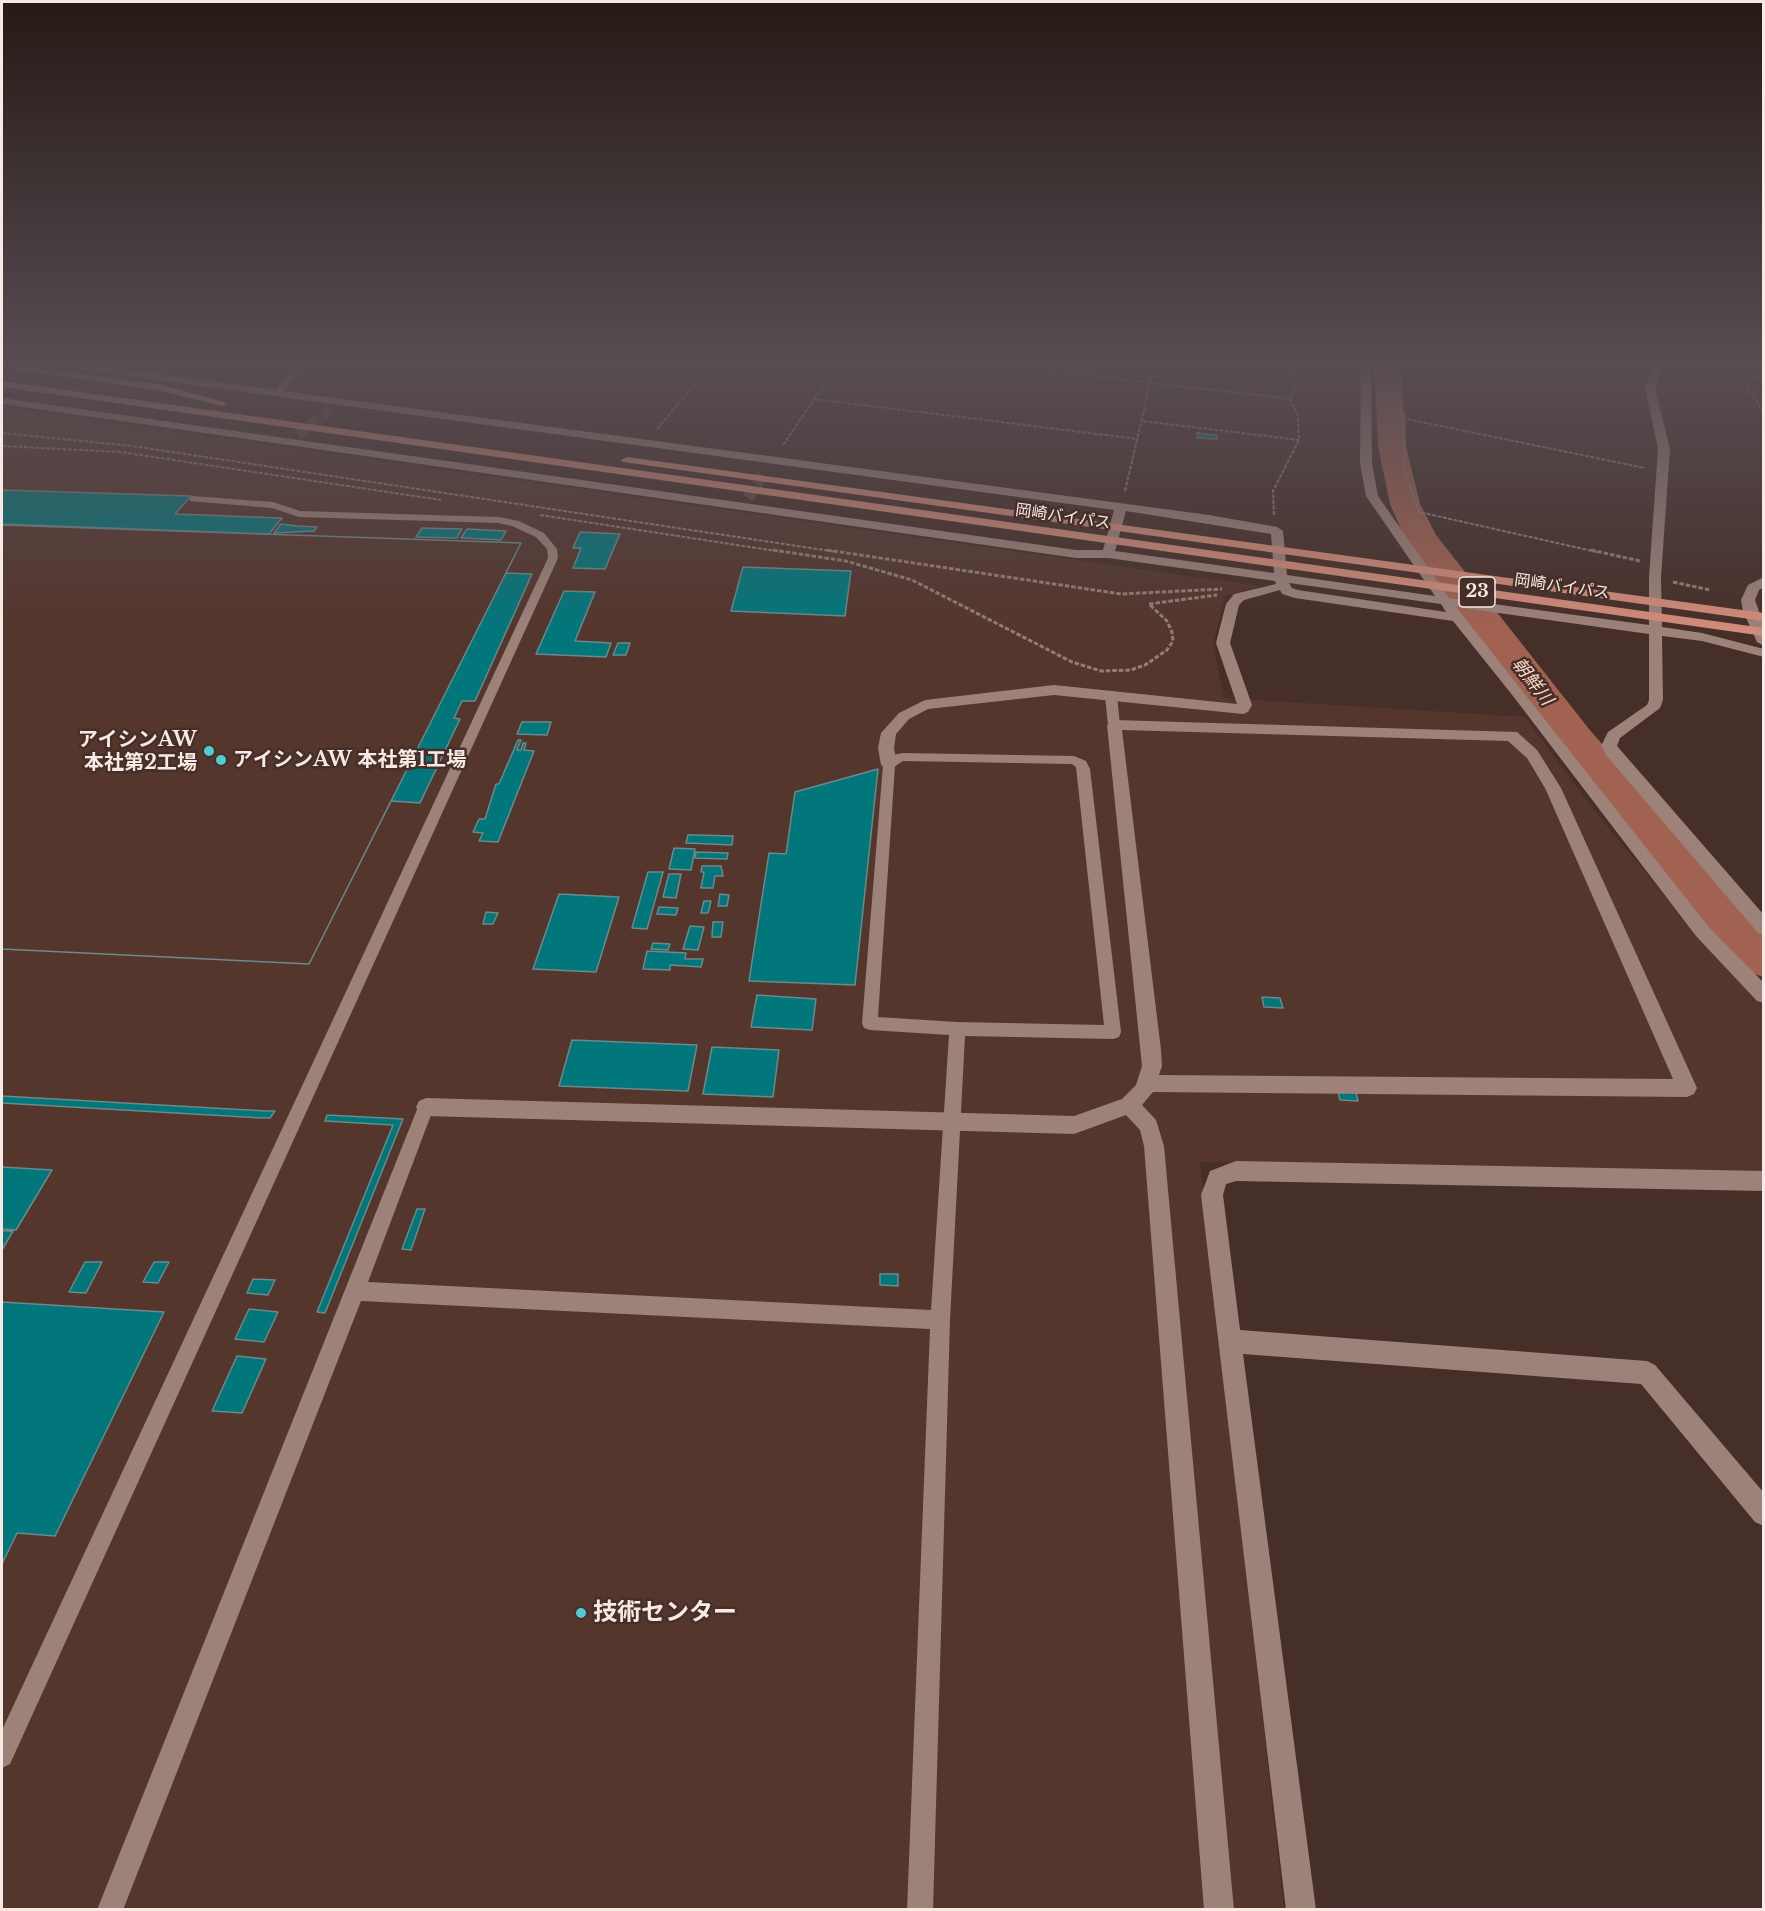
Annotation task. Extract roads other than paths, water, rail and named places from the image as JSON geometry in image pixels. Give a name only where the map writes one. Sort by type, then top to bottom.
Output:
[{"type":"highway","name":"岡崎バイパス","points":[[506,452],[1097,531],[1127,528],[1764,617]]},
{"type":"highway","name":"岡崎バイパス","points":[[617,458],[1097,531],[1126,543],[1764,632]]},
{"type":"street","points":[[388,452],[745,502],[1076,554],[1108,554],[1152,559],[1702,638],[1764,653]]},
{"type":"street","points":[[714,452],[1209,519],[1277,531],[1282,586]]},
{"type":"street","points":[[1366,452],[1372,496],[1403,545],[1457,618],[1518,693],[1702,931],[1764,996]]},
{"type":"street","points":[[1664,452],[1655,571],[1656,700],[1653,708],[1613,735],[1609,746],[1611,752],[1764,928]]},
{"type":"street","points":[[765,472],[773,460]]},
{"type":"street","points":[[1108,554],[1121,508]]},
{"type":"street","points":[[1764,581],[1754,588],[1749,600],[1750,611],[1764,642]]},
{"type":"street","points":[[889,765],[886,748],[889,733],[904,716],[925,705],[1054,690],[1243,709],[1245,705],[1223,643],[1233,604],[1239,597],[1282,586],[1295,594],[1457,618]]},
{"type":"street","points":[[1749,600],[1764,599]]},
{"type":"street","points":[[426,1107],[1074,1125],[1129,1105],[1144,1090],[1146,1083],[1152,1066],[1114,724],[1512,736],[1532,754],[1553,788],[1687,1088],[1146,1083]]},
{"type":"street","points":[[1129,1105],[1149,1126],[1154,1146],[1219,1910]]},
{"type":"street","points":[[1301,1910],[1232,1341],[1212,1195],[1217,1178],[1236,1171],[1764,1181]]},
{"type":"street","points":[[1232,1341],[1647,1373],[1764,1513]]},
{"type":"lane","points":[[2,1756],[553,558],[552,549],[540,535],[521,525],[499,520],[299,514],[273,506],[193,499]]},
{"type":"lane","points":[[1111,696],[1114,724]]},
{"type":"lane","points":[[903,756],[1074,760],[1084,769],[1113,1032],[957,1029],[870,1023],[889,765],[903,756]]},
{"type":"lane","points":[[920,1910],[940,1320],[957,1029]]},
{"type":"lane","points":[[110,1910],[426,1107]]},
{"type":"lane","points":[[355,1291],[940,1320]]},
{"type":"waterway","name":"朝鮮川","points":[[1393,452],[1405,504],[1420,536],[1440,565],[1575,738],[1737,932],[1764,959]]},
{"type":"tunnel","points":[[748,498],[765,472]]},
{"type":"place","name":"アイシンAW 本社第2工場","points":[[209,751]]},
{"type":"place","name":"アイシンAW 本社第1工場","points":[[221,760]]},
{"type":"place","name":"技術センター","points":[[581,1613]]}]
